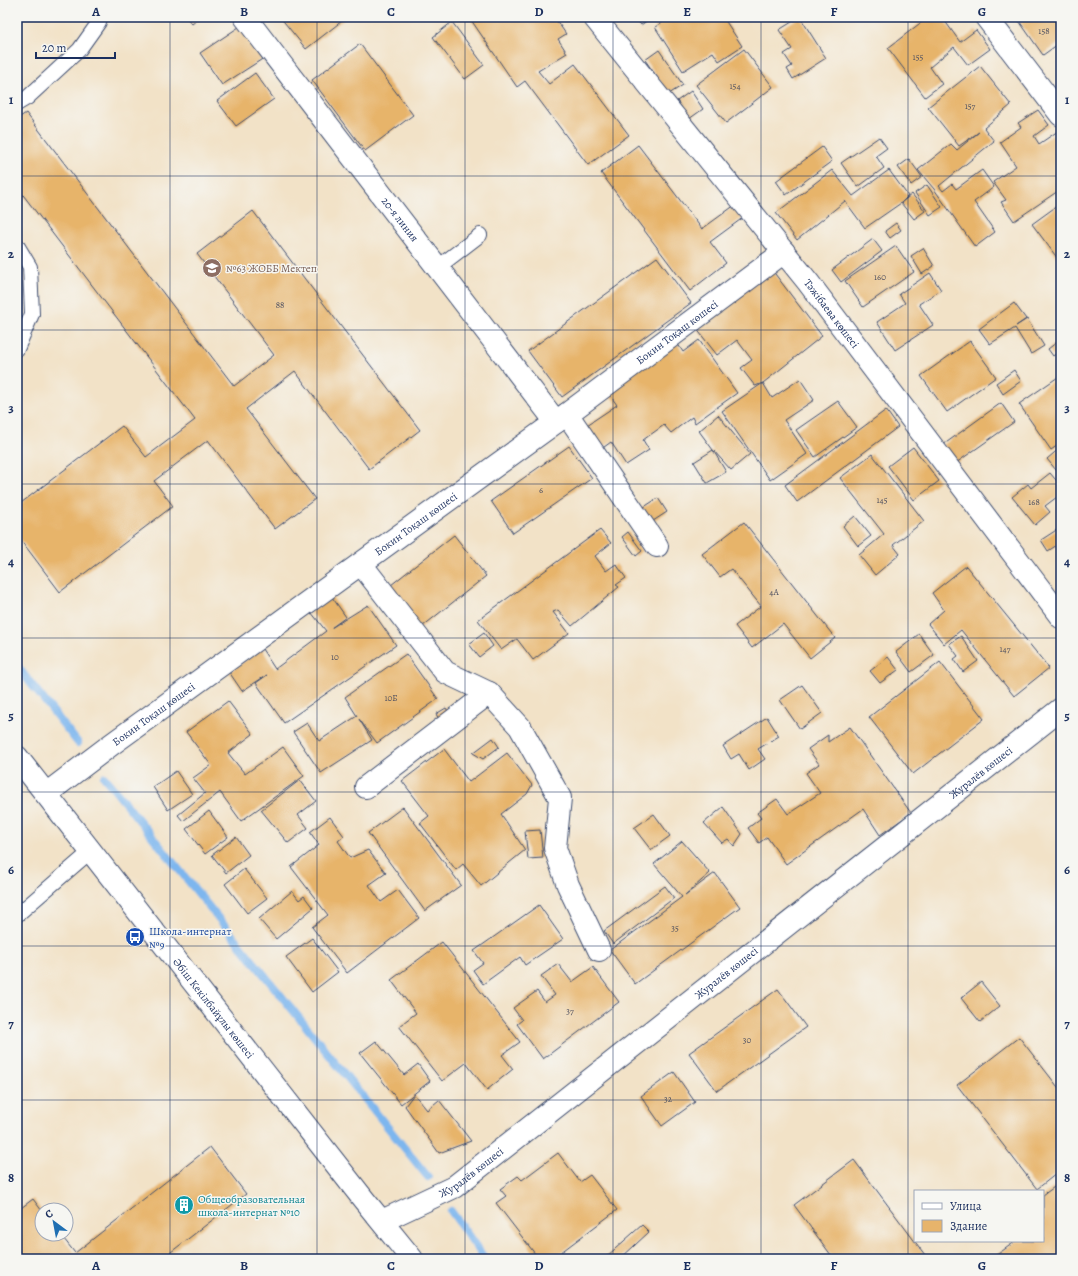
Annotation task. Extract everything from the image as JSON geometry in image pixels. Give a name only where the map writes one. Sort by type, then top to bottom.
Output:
[{"type":"street","name":"20-я линия","points":[[245,17],[437,268],[561,418],[657,546]]},
{"type":"street","name":"Тәжібаева көшесі","points":[[594,17],[813,288],[1061,617]]},
{"type":"street","points":[[986,17],[1061,115]]},
{"type":"street","name":"Бокин Тоқаш көшесі","points":[[46,794],[112,744],[561,418],[784,252]]},
{"type":"street","points":[[361,564],[445,672],[488,694],[520,727],[560,798],[555,848],[568,885],[599,950]]},
{"type":"street","points":[[366,787],[488,694]]},
{"type":"street","name":"Журалёв көшесі","points":[[382,1221],[454,1187],[1061,709]]},
{"type":"street","name":"Әбіш Кекілбайұлы көшесі","points":[[17,757],[412,1259]]},
{"type":"lane","points":[[17,104],[27,98],[79,50],[99,22],[100,17]]},
{"type":"lane","points":[[437,268],[480,234]]},
{"type":"lane","points":[[17,245],[30,267],[32,314],[17,349]]},
{"type":"lane","points":[[17,915],[91,851]]},
{"type":"building","points":[[186,17],[201,17],[192,24]]},
{"type":"building","points":[[280,17],[347,17],[306,49]]},
{"type":"building","points":[[469,17],[543,17],[546,21],[554,17],[566,34],[558,39],[567,53],[538,71],[549,84],[575,64],[629,135],[588,165],[525,81],[517,87]]},
{"type":"building","points":[[634,17],[652,17],[641,25]]},
{"type":"building","points":[[670,17],[723,17],[742,46],[719,61],[713,52],[683,71],[655,27]]},
{"type":"building","points":[[800,17],[826,58],[793,79],[787,69],[792,66],[784,54],[792,49],[779,30]]},
{"type":"building","points":[[928,17],[942,17],[960,42],[976,30],[990,49],[968,65],[954,47],[930,67],[942,84],[925,97],[888,48]]},
{"type":"building","points":[[1059,17],[1061,20],[1061,42],[1043,55],[1017,18]]},
{"type":"building","points":[[452,22],[484,65],[465,79],[433,37]]},
{"type":"building","points":[[245,23],[267,56],[222,85],[200,53]]},
{"type":"building","points":[[360,44],[413,115],[365,151],[312,80]]},
{"type":"building","points":[[744,49],[773,87],[726,123],[696,85]]},
{"type":"building","points":[[659,50],[683,85],[669,94],[645,60]]},
{"type":"building","points":[[980,66],[1011,105],[984,128],[994,141],[939,186],[943,191],[952,184],[956,189],[982,170],[994,187],[974,202],[995,232],[975,247],[934,189],[918,170],[951,144],[957,150],[979,132],[959,146],[928,107]]},
{"type":"building","points":[[255,73],[274,99],[236,126],[217,101]]},
{"type":"building","points":[[691,91],[703,109],[689,119],[677,101]]},
{"type":"building","points":[[1038,110],[1049,125],[1034,136],[1039,144],[1061,129],[1061,189],[1014,221],[1001,202],[1006,200],[993,182],[1016,166],[1000,142],[1021,127],[1018,123]]},
{"type":"building","points":[[26,113],[234,386],[274,355],[197,254],[253,211],[420,430],[369,469],[295,371],[246,409],[315,499],[275,529],[208,440],[154,481],[173,506],[60,592],[17,535],[17,506],[122,426],[146,457],[195,420],[17,187],[17,119]]},
{"type":"building","points":[[879,137],[887,148],[876,156],[884,168],[858,187],[841,163]]},
{"type":"building","points":[[638,145],[702,229],[735,205],[744,217],[710,242],[726,263],[690,291],[601,173]]},
{"type":"building","points":[[822,147],[832,161],[786,195],[776,181]]},
{"type":"building","points":[[909,159],[922,177],[911,185],[898,167]]},
{"type":"building","points":[[832,170],[853,196],[889,170],[908,196],[901,203],[865,228],[845,201],[797,240],[776,213]]},
{"type":"building","points":[[927,185],[942,207],[930,215],[915,193]]},
{"type":"building","points":[[912,194],[925,211],[914,219],[901,203]]},
{"type":"building","points":[[1061,203],[1061,263],[1032,224]]},
{"type":"building","points":[[896,223],[901,230],[890,238],[885,231]]},
{"type":"building","points":[[873,239],[882,251],[841,282],[832,270]]},
{"type":"building","points":[[896,246],[914,272],[863,307],[845,281]]},
{"type":"building","points":[[923,248],[934,266],[922,274],[911,256]]},
{"type":"building","points":[[657,257],[691,303],[562,397],[528,351]]},
{"type":"building","points":[[772,270],[822,336],[763,383],[755,386],[741,368],[752,360],[737,340],[717,355],[696,328]]},
{"type":"building","points":[[930,273],[941,290],[919,304],[933,325],[895,350],[877,322],[905,303],[899,294]]},
{"type":"building","points":[[1014,303],[1026,319],[1016,326],[1027,319],[1044,346],[1031,354],[1015,328],[990,344],[979,329]]},
{"type":"building","points":[[674,338],[683,352],[699,340],[737,393],[695,423],[692,417],[671,433],[664,425],[643,440],[649,450],[626,465],[611,442],[600,450],[584,427],[617,405],[605,388]]},
{"type":"building","points":[[1061,339],[1061,350],[1053,356],[1048,349]]},
{"type":"building","points":[[970,341],[996,377],[947,412],[921,376]]},
{"type":"building","points":[[1014,370],[1021,381],[1003,394],[996,383]]},
{"type":"building","points":[[1061,375],[1061,443],[1051,450],[1019,404]]},
{"type":"building","points":[[800,379],[814,400],[784,420],[807,454],[770,480],[722,411],[763,383],[772,398]]},
{"type":"building","points":[[838,401],[857,427],[815,457],[796,430]]},
{"type":"building","points":[[1001,403],[1014,422],[956,463],[943,445]]},
{"type":"building","points":[[886,410],[898,427],[797,502],[785,485]]},
{"type":"building","points":[[718,415],[750,454],[731,470],[713,450],[699,431]]},
{"type":"building","points":[[569,446],[592,478],[513,533],[491,501]]},
{"type":"building","points":[[913,447],[939,481],[914,500],[888,466]]},
{"type":"building","points":[[1061,447],[1061,467],[1056,470],[1047,459]]},
{"type":"building","points":[[713,450],[726,472],[707,483],[694,462]]},
{"type":"building","points":[[872,454],[924,521],[893,545],[900,554],[875,575],[859,555],[884,534],[840,478]]},
{"type":"building","points":[[1050,473],[1061,486],[1061,494],[1045,506],[1050,512],[1035,525],[1012,497],[1028,484],[1031,488]]},
{"type":"building","points":[[658,498],[667,512],[650,523],[641,509]]},
{"type":"building","points":[[855,516],[871,536],[858,546],[843,526]]},
{"type":"building","points":[[744,522],[835,638],[810,658],[783,624],[752,648],[735,626],[761,606],[731,569],[720,577],[702,554]]},
{"type":"building","points":[[1058,529],[1061,533],[1061,551],[1057,545],[1048,551],[1041,540]]},
{"type":"building","points":[[600,530],[611,543],[595,556],[606,571],[616,564],[626,578],[616,585],[619,587],[572,626],[558,610],[553,612],[569,633],[533,660],[517,639],[501,650],[478,620]]},
{"type":"building","points":[[628,532],[642,551],[636,556],[622,537]]},
{"type":"building","points":[[454,535],[486,576],[418,630],[386,589]]},
{"type":"building","points":[[966,566],[1049,668],[1014,696],[961,630],[944,644],[928,624],[944,610],[932,593]]},
{"type":"building","points":[[332,597],[346,617],[331,628],[368,605],[396,645],[284,723],[256,683],[267,675],[242,691],[229,672],[262,649],[275,669],[326,631],[311,612]]},
{"type":"building","points":[[484,633],[493,646],[479,657],[469,644]]},
{"type":"building","points":[[919,634],[934,655],[911,672],[896,652]]},
{"type":"building","points":[[961,636],[978,661],[963,672],[954,659],[958,656],[949,644]]},
{"type":"building","points":[[406,654],[438,699],[377,743],[359,719],[372,740],[321,773],[293,732],[307,723],[319,741],[357,716],[345,697]]},
{"type":"building","points":[[888,657],[898,670],[880,683],[870,671]]},
{"type":"building","points":[[940,662],[984,719],[913,774],[869,717]]},
{"type":"building","points":[[802,685],[822,713],[800,729],[780,700]]},
{"type":"building","points":[[228,701],[253,734],[228,753],[245,774],[283,747],[304,776],[241,821],[220,792],[183,821],[178,815],[205,793],[193,778],[211,765],[186,732]]},
{"type":"building","points":[[446,708],[452,717],[441,723],[436,714]]},
{"type":"building","points":[[767,717],[779,736],[758,749],[765,759],[749,770],[739,754],[731,759],[723,746]]},
{"type":"building","points":[[850,727],[911,813],[880,835],[863,809],[786,864],[767,837],[759,843],[748,828],[761,818],[757,813],[777,799],[788,814],[820,793],[806,773],[819,764],[808,749],[828,735],[828,742]]},
{"type":"building","points":[[493,738],[499,747],[483,759],[473,753]]},
{"type":"building","points":[[444,749],[469,782],[507,753],[532,785],[527,794],[501,814],[525,850],[481,886],[463,864],[456,870],[420,823],[429,816],[402,781]]},
{"type":"building","points":[[176,771],[192,794],[168,810],[153,787]]},
{"type":"building","points":[[300,780],[316,801],[298,815],[308,828],[288,843],[261,810]]},
{"type":"building","points":[[403,807],[461,885],[425,911],[368,833]]},
{"type":"building","points":[[723,807],[742,834],[734,846],[728,839],[722,843],[704,823]]},
{"type":"building","points":[[209,811],[228,837],[205,854],[186,829]]},
{"type":"building","points":[[654,814],[670,836],[651,850],[634,828]]},
{"type":"building","points":[[330,817],[344,836],[338,841],[350,858],[368,850],[386,873],[369,885],[381,902],[398,890],[419,918],[347,973],[312,927],[328,915],[291,867],[319,845],[310,832]]},
{"type":"building","points":[[540,830],[543,858],[528,859],[525,831]]},
{"type":"building","points":[[236,837],[249,855],[226,873],[212,855]]},
{"type":"building","points":[[682,841],[710,873],[685,895],[715,873],[740,907],[635,984],[610,950],[682,897],[654,864]]},
{"type":"building","points":[[244,869],[267,898],[247,913],[225,884]]},
{"type":"building","points":[[665,886],[674,898],[613,944],[604,931]]},
{"type":"building","points":[[292,891],[299,900],[304,896],[313,908],[276,939],[259,919]]},
{"type":"building","points":[[539,905],[563,939],[525,965],[520,957],[483,984],[473,970],[483,963],[474,951]]},
{"type":"building","points":[[312,938],[338,972],[312,992],[286,957]]},
{"type":"building","points":[[442,942],[520,1042],[502,1055],[513,1069],[487,1090],[466,1063],[442,1081],[399,1026],[416,1013],[391,980]]},
{"type":"building","points":[[558,964],[572,982],[593,967],[619,1002],[543,1059],[517,1024],[522,1020],[513,1008],[537,991],[545,1002],[555,995],[541,976]]},
{"type":"building","points":[[981,982],[1000,1006],[980,1022],[961,998]]},
{"type":"building","points":[[778,989],[806,1027],[717,1091],[689,1053]]},
{"type":"building","points":[[1019,1037],[1061,1091],[1061,1170],[1037,1189],[957,1085]]},
{"type":"building","points":[[376,1041],[404,1075],[418,1064],[430,1081],[401,1104],[360,1053]]},
{"type":"building","points":[[674,1072],[695,1102],[662,1126],[641,1096]]},
{"type":"building","points":[[414,1094],[427,1110],[439,1100],[471,1141],[439,1153],[405,1106]]},
{"type":"building","name":"Общеобразовательная школа-интернат №10","points":[[210,1147],[246,1194],[162,1259],[17,1259],[17,1211],[33,1199],[35,1202],[34,1202],[34,1242],[66,1242],[75,1253]]},
{"type":"building","points":[[558,1153],[580,1182],[590,1175],[617,1210],[552,1259],[539,1259],[496,1203],[506,1196],[500,1189],[518,1176],[522,1180]]},
{"type":"building","points":[[854,1160],[928,1259],[834,1259],[794,1205]]},
{"type":"building","points":[[1057,1185],[1061,1190],[1061,1259],[991,1259],[1015,1242],[1044,1242],[1044,1194]]},
{"type":"building","points":[[642,1225],[649,1232],[620,1259],[608,1259],[606,1257]]},
{"type":"waterway","points":[[17,666],[78,743]]},
{"type":"waterway","points":[[104,777],[428,1177]]},
{"type":"waterway","points":[[451,1211],[485,1259]]},
{"type":"place","name":"№63 ЖОББ Мектеп","points":[[212,268]]},
{"type":"place","name":"Школа-интернат №9","points":[[135,937]]},
{"type":"place","name":"Общеобразовательная школа-интернат №10","points":[[184,1205]]}]
